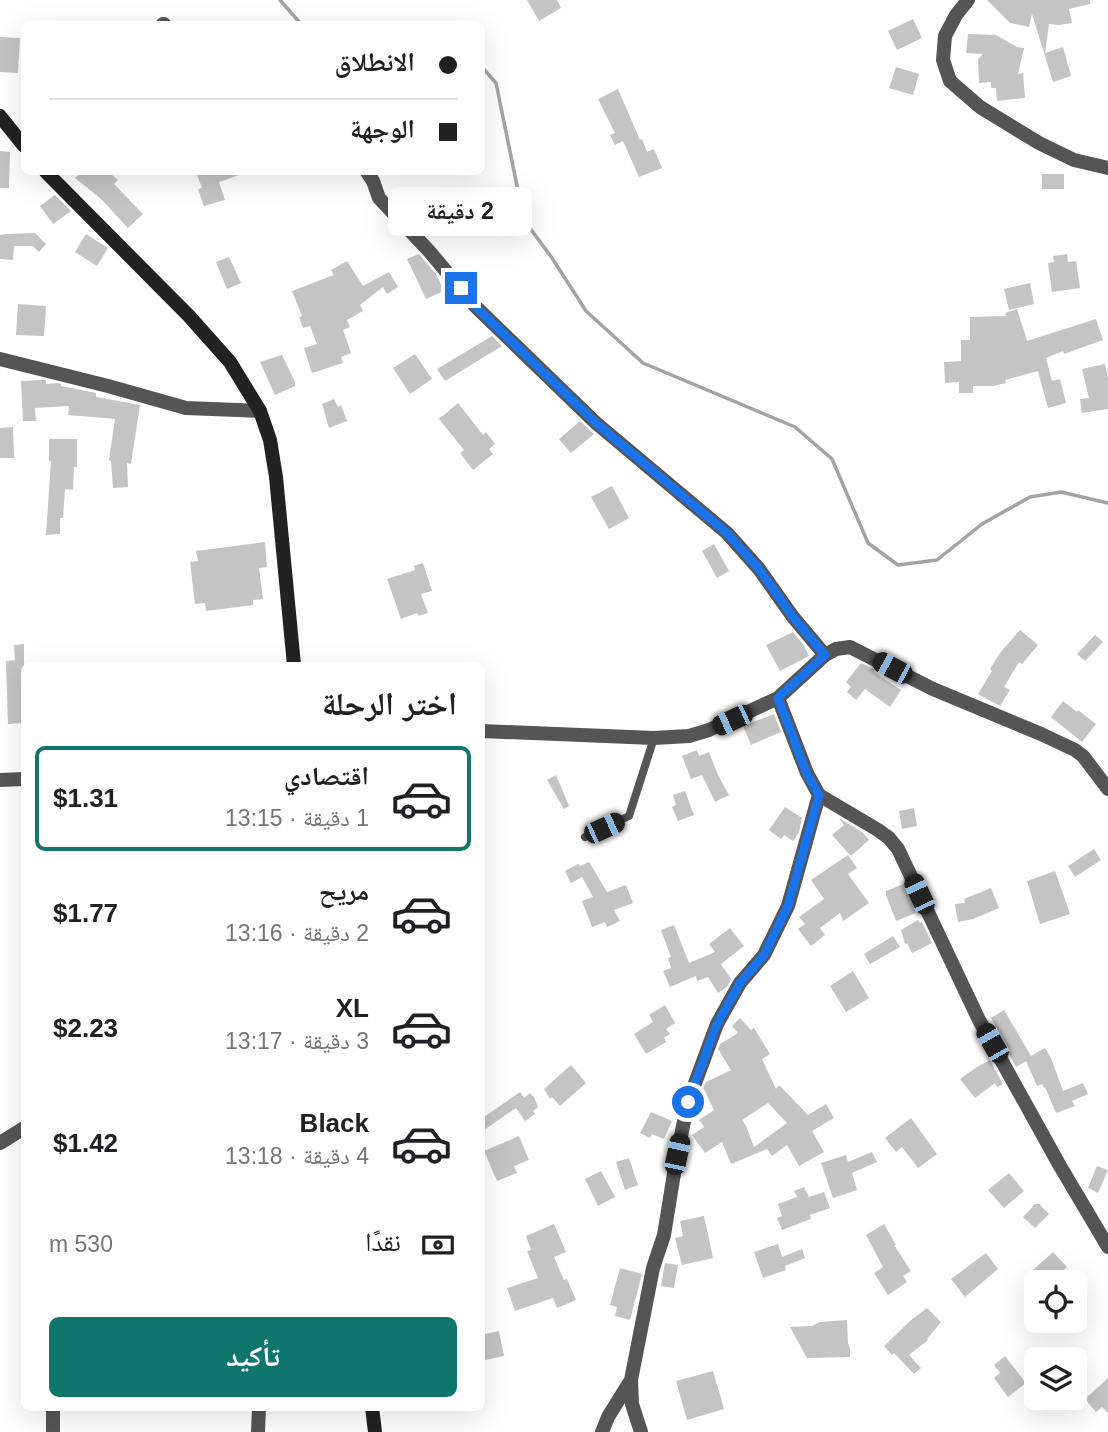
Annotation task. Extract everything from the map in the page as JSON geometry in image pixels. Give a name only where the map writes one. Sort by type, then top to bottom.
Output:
[{"type":"main road","points":[[0,116],[21,142]]},
{"type":"main road","points":[[49,175],[189,316],[230,362],[260,411],[270,440],[276,477],[294,662]]},
{"type":"main road","points":[[372,1411],[375,1432]]},
{"type":"street","points":[[968,0],[945,36],[943,60],[950,81],[980,107],[1039,143],[1074,160],[1108,168]]},
{"type":"street","points":[[369,175],[379,198],[429,251],[476,307],[596,423],[727,533],[759,569],[793,617],[825,655]]},
{"type":"street","points":[[0,359],[186,408],[260,411]]},
{"type":"street","points":[[485,732],[654,738],[689,736],[709,730],[778,698],[825,655],[836,649],[850,647],[933,689],[1061,743],[1083,756],[1108,789]]},
{"type":"street","points":[[778,698],[807,774],[819,795],[889,838],[898,849],[979,1020],[1060,1167],[1108,1247]]},
{"type":"street","points":[[0,780],[21,779]]},
{"type":"street","points":[[641,1432],[632,1404],[631,1380],[653,1268],[664,1235],[688,1102],[717,1024],[740,983],[764,955],[788,906],[819,795]]},
{"type":"street","points":[[0,1143],[21,1130]]},
{"type":"street","points":[[602,1432],[631,1380]]},
{"type":"street","points":[[53,1411],[53,1432]]},
{"type":"street","points":[[258,1432],[259,1411]]},
{"type":"lane","points":[[584,837],[629,816],[654,738]]},
{"type":"building","points":[[527,0],[557,0],[561,8],[539,21]]},
{"type":"building","points":[[987,0],[1090,0],[1090,4],[1069,9],[1072,23],[1049,24],[1045,53],[1063,47],[1071,76],[1053,82],[1032,14],[1029,27],[1010,23]]},
{"type":"building","points":[[913,19],[922,38],[897,50],[888,31]]},
{"type":"building","points":[[968,34],[996,35],[1024,48],[1018,74],[1023,73],[1025,98],[997,101],[996,88],[991,88],[991,82],[979,83],[978,59],[983,54],[966,53]]},
{"type":"building","points":[[0,37],[20,38],[18,73],[0,72]]},
{"type":"building","points":[[896,67],[919,74],[913,95],[889,88]]},
{"type":"building","points":[[618,89],[640,140],[642,139],[647,152],[654,149],[662,168],[639,177],[623,141],[615,145],[610,135],[615,133],[598,99]]},
{"type":"building","points":[[0,151],[10,152],[9,188],[0,188]]},
{"type":"building","points":[[1042,174],[1064,174],[1064,189],[1042,189]]},
{"type":"building","points":[[78,175],[112,175],[118,180],[114,184],[143,214],[128,228],[101,199],[75,178]]},
{"type":"building","points":[[197,175],[239,175],[219,182],[225,200],[204,206],[198,189],[202,188]]},
{"type":"building","points":[[55,195],[71,211],[53,224],[40,206]]},
{"type":"building","points":[[35,233],[46,244],[39,252],[33,246],[14,246],[13,260],[0,259],[0,235]]},
{"type":"building","points":[[86,234],[108,248],[97,266],[75,252]]},
{"type":"building","points":[[419,254],[436,274],[444,291],[426,299],[407,259]]},
{"type":"building","points":[[1067,254],[1068,262],[1076,261],[1080,288],[1052,292],[1048,263],[1054,262],[1053,256]]},
{"type":"building","points":[[229,257],[241,283],[227,289],[216,262]]},
{"type":"building","points":[[347,261],[363,286],[389,272],[398,287],[387,294],[383,287],[360,305],[363,311],[347,320],[350,327],[343,330],[351,353],[341,357],[343,363],[312,373],[304,348],[317,344],[310,326],[303,328],[299,317],[302,316],[292,291],[334,275],[331,270]]},
{"type":"building","points":[[1030,283],[1034,304],[1009,310],[1004,289]]},
{"type":"building","points":[[18,304],[46,306],[44,336],[16,335]]},
{"type":"building","points":[[1017,309],[1027,341],[1096,319],[1103,340],[1046,358],[1052,381],[1060,379],[1066,403],[1048,408],[1038,371],[993,386],[973,386],[973,393],[959,393],[959,382],[945,383],[944,362],[961,361],[961,340],[970,340],[970,317],[1006,316],[1005,313]]},
{"type":"building","points":[[492,336],[502,346],[445,381],[437,369]]},
{"type":"building","points":[[415,354],[432,379],[410,394],[393,368]]},
{"type":"building","points":[[282,355],[295,386],[275,395],[260,362]]},
{"type":"building","points":[[1105,364],[1108,377],[1108,409],[1082,413],[1080,399],[1089,398],[1082,369]]},
{"type":"building","points":[[46,380],[46,384],[57,383],[96,393],[96,397],[140,405],[131,464],[127,463],[128,487],[113,488],[109,460],[115,419],[68,415],[69,406],[35,408],[36,421],[23,421],[21,381]]},
{"type":"building","points":[[334,399],[338,407],[341,405],[347,421],[329,428],[322,404]]},
{"type":"building","points":[[458,403],[483,435],[486,432],[495,444],[489,449],[493,454],[473,470],[460,453],[464,450],[439,419]]},
{"type":"building","points":[[580,421],[594,434],[571,453],[559,439]]},
{"type":"building","points":[[13,427],[14,458],[0,458],[0,428]]},
{"type":"building","points":[[49,439],[77,439],[77,467],[74,467],[73,490],[65,489],[60,534],[46,535],[51,461]]},
{"type":"building","points":[[612,486],[629,518],[609,529],[591,497]]},
{"type":"building","points":[[265,542],[267,567],[259,568],[263,599],[253,600],[253,605],[206,611],[205,603],[195,604],[190,562],[198,561],[196,551]]},
{"type":"building","points":[[714,544],[729,571],[717,578],[702,551]]},
{"type":"building","points":[[423,563],[432,591],[421,594],[428,613],[419,616],[417,613],[401,619],[387,579],[415,570],[414,566]]},
{"type":"building","points":[[1020,630],[1038,645],[1022,664],[1019,662],[1004,687],[1010,690],[1000,706],[978,694],[1000,653]]},
{"type":"building","points":[[793,632],[809,656],[780,671],[766,645]]},
{"type":"building","points":[[1095,635],[1103,642],[1085,661],[1077,654]]},
{"type":"building","points":[[24,644],[24,662],[21,662],[21,723],[8,724],[6,661],[15,660],[14,645]]},
{"type":"building","points":[[861,663],[901,690],[890,707],[865,689],[856,700],[847,692],[851,687],[846,682]]},
{"type":"building","points":[[1063,701],[1096,724],[1082,742],[1051,717]]},
{"type":"building","points":[[774,714],[781,732],[751,745],[743,726]]},
{"type":"building","points":[[697,750],[699,756],[709,752],[729,795],[715,802],[702,775],[691,779],[682,756]]},
{"type":"building","points":[[556,775],[569,806],[564,809],[547,780]]},
{"type":"building","points":[[685,791],[694,815],[678,821],[672,807],[676,805],[673,795]]},
{"type":"building","points":[[785,807],[802,818],[799,832],[793,841],[784,835],[781,839],[769,830]]},
{"type":"building","points":[[914,808],[917,826],[902,829],[899,811]]},
{"type":"building","points":[[839,818],[862,832],[869,840],[851,856],[832,835],[844,825]]},
{"type":"building","points":[[1094,849],[1101,860],[1075,877],[1068,866]]},
{"type":"building","points":[[848,855],[857,868],[848,874],[869,903],[843,921],[840,913],[820,928],[825,935],[811,946],[798,929],[805,924],[799,917],[824,899],[811,880]]},
{"type":"building","points":[[589,862],[607,892],[626,885],[633,903],[614,910],[620,921],[607,927],[605,922],[592,927],[582,901],[593,897],[582,877],[571,883],[565,871]]},
{"type":"building","points":[[1055,871],[1070,914],[1040,924],[1027,881]]},
{"type":"building","points":[[904,884],[916,913],[896,921],[886,891]]},
{"type":"building","points":[[991,888],[999,908],[958,922],[955,904],[965,903],[964,899]]},
{"type":"building","points":[[918,920],[922,922],[932,943],[912,953],[907,943],[905,944],[901,930]]},
{"type":"building","points":[[674,925],[689,963],[715,952],[709,944],[730,928],[744,946],[721,964],[731,979],[727,987],[718,993],[708,977],[697,981],[696,976],[670,987],[663,971],[671,968],[668,958],[671,957],[661,930]]},
{"type":"building","points":[[893,936],[900,947],[870,964],[864,954]]},
{"type":"building","points":[[853,971],[869,998],[846,1012],[830,986]]},
{"type":"building","points":[[665,1005],[675,1023],[666,1029],[670,1034],[664,1038],[666,1042],[646,1054],[634,1034],[653,1022],[649,1015]]},
{"type":"building","points":[[1004,1010],[1031,1056],[1045,1048],[1063,1091],[1083,1083],[1088,1094],[1072,1101],[1075,1106],[1056,1113],[1045,1087],[1042,1084],[1037,1086],[1026,1061],[1016,1067],[991,1018]]},
{"type":"building","points":[[740,1018],[751,1030],[754,1028],[770,1054],[762,1059],[776,1089],[779,1085],[808,1115],[826,1104],[834,1118],[812,1131],[824,1152],[799,1166],[787,1145],[772,1156],[767,1149],[731,1164],[722,1142],[705,1153],[692,1135],[704,1127],[699,1120],[714,1110],[703,1088],[706,1082],[731,1070],[718,1049],[720,1044],[738,1033],[732,1026]],"holes":[[[768,1103],[787,1123],[754,1147],[742,1120]]]},
{"type":"building","points":[[990,1060],[1003,1084],[997,1087],[995,1083],[975,1098],[960,1079]]},
{"type":"building","points":[[571,1065],[586,1083],[560,1106],[552,1097],[550,1099],[544,1089]]},
{"type":"building","points":[[520,1092],[524,1098],[530,1093],[538,1107],[533,1111],[535,1114],[525,1121],[516,1108],[485,1129],[485,1116]]},
{"type":"building","points":[[651,1112],[672,1121],[664,1139],[652,1134],[650,1138],[640,1133]]},
{"type":"building","points":[[911,1118],[937,1154],[918,1168],[902,1147],[896,1152],[885,1138]]},
{"type":"building","points":[[519,1136],[529,1160],[514,1166],[517,1173],[497,1181],[485,1151]]},
{"type":"building","points":[[872,1152],[877,1162],[852,1173],[857,1190],[833,1198],[821,1163],[846,1155],[848,1162]]},
{"type":"building","points":[[629,1158],[638,1185],[625,1190],[616,1162]]},
{"type":"building","points":[[1097,1166],[1108,1170],[1098,1193],[1088,1188]]},
{"type":"building","points":[[601,1171],[615,1197],[598,1206],[585,1179]]},
{"type":"building","points":[[1009,1173],[1024,1191],[1004,1208],[988,1190]]},
{"type":"building","points":[[804,1187],[809,1197],[824,1192],[830,1208],[782,1230],[777,1218],[782,1216],[778,1204],[797,1197],[794,1191]]},
{"type":"building","points":[[1035,1204],[1039,1204],[1049,1214],[1035,1228],[1023,1217]]},
{"type":"building","points":[[704,1216],[713,1258],[682,1265],[675,1238],[683,1236],[680,1221]]},
{"type":"building","points":[[554,1224],[566,1252],[554,1257],[576,1300],[557,1308],[553,1298],[515,1311],[507,1288],[538,1278],[527,1251],[531,1250],[526,1236]]},
{"type":"building","points":[[884,1224],[911,1271],[903,1276],[907,1282],[888,1295],[874,1273],[883,1267],[866,1235]]},
{"type":"building","points":[[778,1244],[782,1257],[802,1249],[805,1258],[785,1266],[786,1270],[763,1278],[754,1252]]},
{"type":"building","points":[[1053,1252],[1067,1267],[1064,1270],[1033,1270]]},
{"type":"building","points":[[986,1253],[998,1269],[965,1297],[951,1279]]},
{"type":"building","points":[[665,1263],[678,1265],[674,1288],[661,1286]]},
{"type":"building","points":[[620,1268],[642,1274],[630,1320],[615,1316],[617,1307],[610,1305]]},
{"type":"building","points":[[927,1308],[941,1322],[928,1340],[909,1355],[921,1368],[914,1374],[884,1346]]},
{"type":"building","points":[[847,1320],[850,1357],[807,1358],[790,1327],[812,1326],[820,1322]]},
{"type":"building","points":[[499,1331],[504,1356],[485,1360],[485,1334]]},
{"type":"building","points":[[1005,1356],[1024,1380],[1024,1385],[1008,1397],[994,1378],[1000,1373],[994,1365]]},
{"type":"building","points":[[713,1371],[724,1409],[687,1420],[676,1381]]},
{"type":"building","points":[[1108,1378],[1108,1413],[1102,1407],[1096,1412],[1087,1401],[1087,1397]]},
{"type":"waterway","points":[[280,0],[298,21]]},
{"type":"waterway","points":[[485,71],[496,83],[524,220],[586,311],[643,363],[795,427],[832,459],[868,543],[898,565],[937,560],[982,524],[1030,497],[1061,492],[1108,503]]},
{"type":"route","points":[[461,288],[476,307],[596,423],[727,533],[759,569],[793,617],[825,655],[778,698],[807,774],[819,795],[788,906],[764,955],[740,983],[717,1024],[688,1102]]}]
